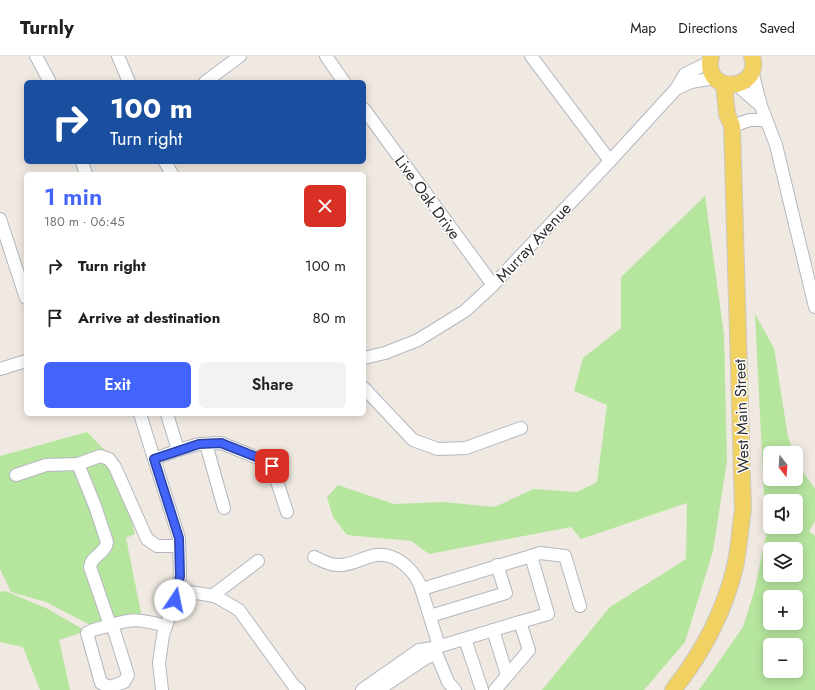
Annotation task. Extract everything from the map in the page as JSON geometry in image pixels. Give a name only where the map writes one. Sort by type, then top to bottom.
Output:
[{"type":"main road","name":"Murray Avenue","points":[[710,59],[711,70],[728,83]]},
{"type":"main road","points":[[728,83],[746,80],[752,63]]},
{"type":"main road","name":"West Main Street","points":[[673,690],[688,671],[704,644],[721,606],[735,567],[743,510],[732,126],[728,114],[728,83]]},
{"type":"street","points":[[36,56],[49,80]]},
{"type":"street","points":[[118,56],[128,80]]},
{"type":"street","points":[[208,80],[240,56]]},
{"type":"street","points":[[326,56],[343,80]]},
{"type":"street","points":[[531,56],[610,161]]},
{"type":"street","name":"Murray Avenue","points":[[366,357],[402,347],[435,332],[465,311],[493,285],[610,161],[676,89],[685,74],[710,59]]},
{"type":"street","points":[[752,63],[761,106],[776,145],[815,307]]},
{"type":"street","name":"Murray Avenue","points":[[676,89],[691,82],[728,83]]},
{"type":"street","points":[[728,83],[761,106]]},
{"type":"street","name":"Live Oak Drive","points":[[366,112],[493,285]]},
{"type":"street","points":[[732,126],[750,120],[766,120]]},
{"type":"street","points":[[0,219],[24,292]]},
{"type":"street","points":[[0,369],[24,362]]},
{"type":"street","points":[[366,390],[413,440],[438,449],[466,448],[521,428]]},
{"type":"street","points":[[141,416],[179,538],[180,576],[166,626],[159,663],[162,690]]},
{"type":"street","points":[[168,416],[178,450]]},
{"type":"street","points":[[154,459],[178,450],[206,444],[221,443],[264,460],[272,466],[287,512]]},
{"type":"street","points":[[206,444],[224,508]]},
{"type":"street","points":[[16,475],[46,465],[78,464],[100,456],[109,459],[147,539],[157,546],[179,546]]},
{"type":"street","points":[[78,464],[95,506],[107,542],[105,549],[92,561],[90,567],[111,625],[128,675],[124,682],[110,686],[101,682],[86,634],[88,631],[111,625],[132,619],[166,626]]},
{"type":"street","points":[[422,589],[540,553],[565,556],[580,606]]},
{"type":"street","points":[[314,557],[336,565],[359,562],[376,555],[394,559],[410,568],[416,576],[422,589],[430,616],[436,650],[448,682],[455,690]]},
{"type":"street","points":[[378,690],[436,650],[493,630],[548,614],[531,556]]},
{"type":"street","points":[[212,596],[258,560]]},
{"type":"street","points":[[430,616],[506,593],[497,565]]},
{"type":"street","points":[[177,590],[212,596],[239,610],[245,616],[286,675],[299,690]]},
{"type":"street","points":[[495,690],[529,650],[520,622]]},
{"type":"street","points":[[493,630],[507,675]]},
{"type":"street","points":[[465,639],[482,690]]},
{"type":"street","points":[[362,690],[419,650],[436,650]]},
{"type":"green space","points":[[705,196],[724,335],[727,461],[713,551],[685,642],[644,690],[542,690],[610,607],[686,559],[687,503],[581,539],[571,527],[429,554],[411,541],[347,535],[333,517],[327,497],[338,485],[394,504],[443,502],[495,507],[533,489],[577,492],[597,482],[607,405],[574,391],[583,358],[621,328],[621,277]]},
{"type":"green space","points":[[755,314],[774,348],[788,437],[791,446],[763,446],[763,475]]},
{"type":"green space","points":[[87,432],[115,461],[135,534],[126,538],[142,618],[100,630],[46,602],[11,592],[0,569],[0,456]]},
{"type":"green space","points":[[803,472],[815,489],[815,521],[809,531],[815,536],[815,690],[699,690],[743,627],[754,592],[763,550],[763,582],[803,582],[803,542],[765,542],[766,534],[803,534],[803,494],[764,494],[764,486],[803,486]]},
{"type":"green space","points":[[5,591],[46,608],[86,631],[59,640],[70,690],[40,690],[23,647],[0,642],[0,592]]},
{"type":"route","points":[[175,600],[180,576],[179,538],[154,459],[199,444],[221,443],[264,460],[272,466]]}]
